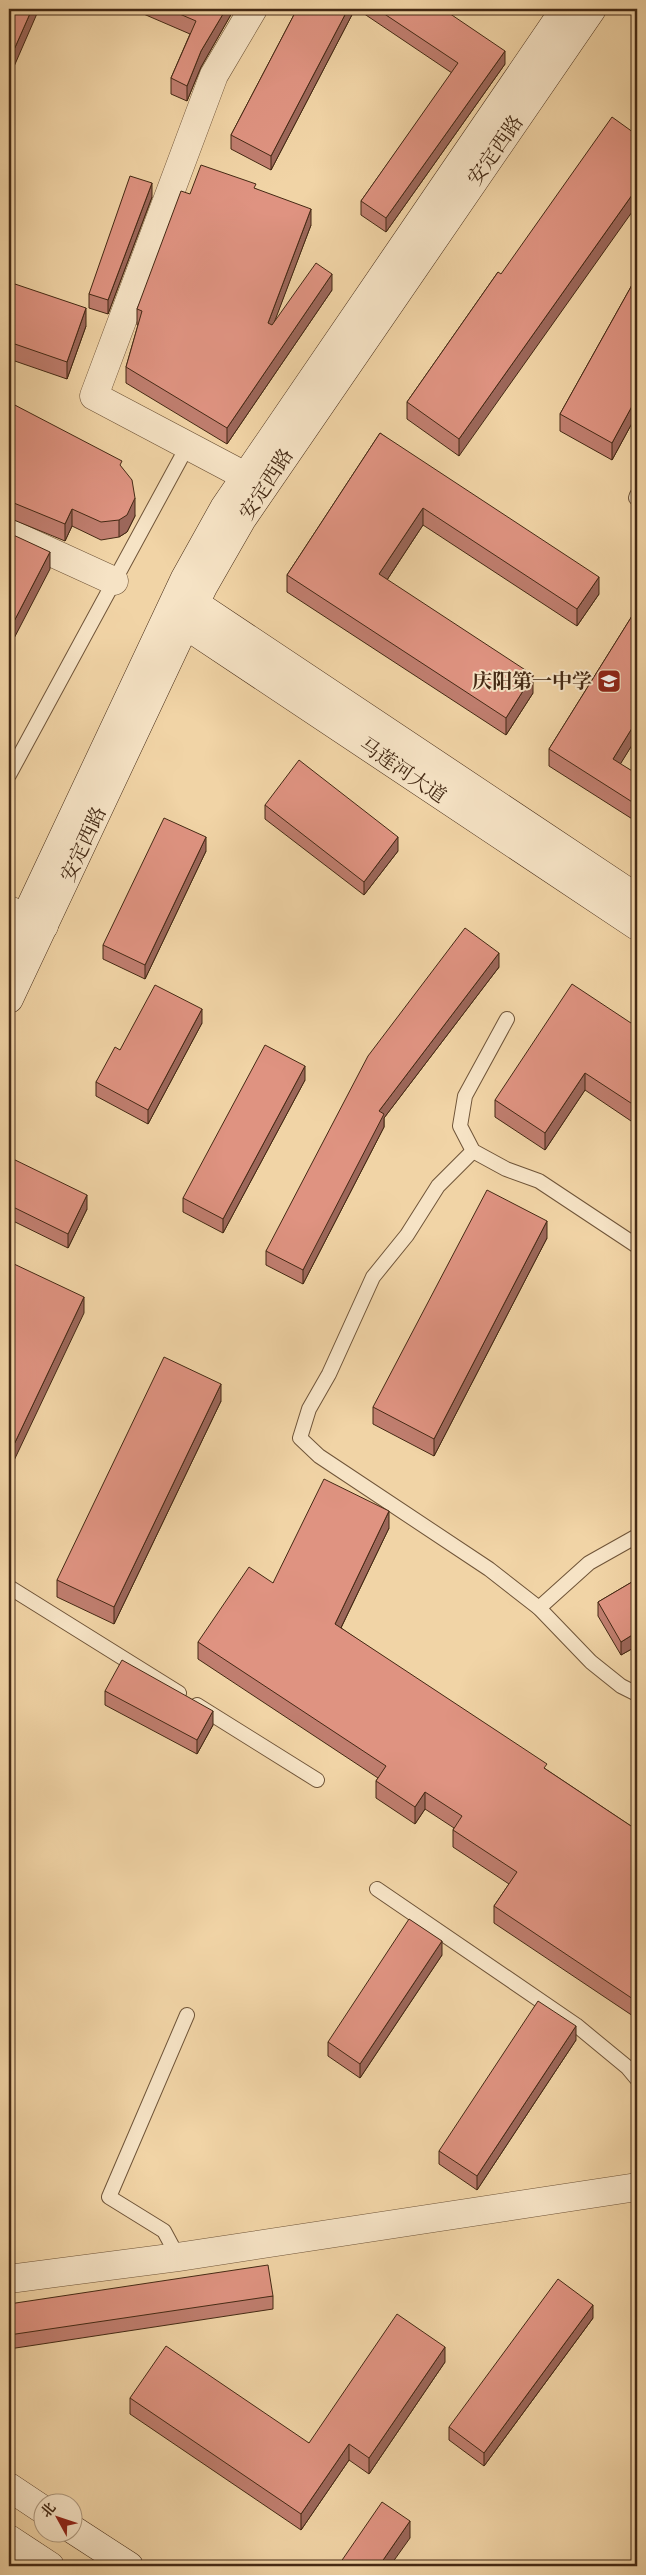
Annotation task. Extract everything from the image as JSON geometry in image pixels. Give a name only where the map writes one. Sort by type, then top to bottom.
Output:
[{"type":"street","points":[[254,9],[214,74],[94,396],[255,481]]},
{"type":"street","name":"安定西路","points":[[9,952],[182,608],[242,519],[255,481],[565,9]]},
{"type":"street","name":"安定西路","points":[[255,481],[592,9]]},
{"type":"street","points":[[9,533],[114,581]]},
{"type":"street","name":"马莲河大道","points":[[182,608],[637,898]]},
{"type":"street","name":"马莲河大道","points":[[182,608],[637,926]]},
{"type":"street","name":"安定西路","points":[[9,999],[26,918]]},
{"type":"street","points":[[9,2279],[178,2257],[637,2186]]},
{"type":"street","points":[[9,2487],[32,2502]]},
{"type":"street","points":[[82,2535],[129,2566]]},
{"type":"street","points":[[9,2539],[50,2566]]},
{"type":"lane","points":[[9,774],[188,445]]},
{"type":"lane","points":[[507,1019],[465,1096],[460,1126],[473,1151],[506,1169],[539,1181],[637,1246]]},
{"type":"lane","points":[[473,1151],[438,1186],[407,1235],[373,1277],[329,1374],[309,1409],[300,1438],[319,1456],[489,1570],[540,1608],[591,1662],[621,1686],[637,1694]]},
{"type":"lane","points":[[540,1608],[589,1563],[637,1536]]},
{"type":"lane","points":[[9,1587],[317,1780]]},
{"type":"lane","points":[[377,1889],[576,2025],[627,2067],[637,2080]]},
{"type":"lane","points":[[178,2257],[164,2231],[109,2197],[187,2015]]},
{"type":"building","points":[[9,9],[32,9],[9,61]]},
{"type":"building","points":[[168,9],[226,9],[201,51],[187,86],[171,78],[196,21]]},
{"type":"building","points":[[297,9],[348,9],[271,156],[231,135]]},
{"type":"building","points":[[377,9],[443,9],[505,51],[386,218],[361,201],[458,63]]},
{"type":"building","points":[[612,117],[637,135],[637,188],[459,439],[407,402],[498,272],[501,274]]},
{"type":"building","points":[[201,165],[256,184],[254,188],[311,209],[268,323],[272,325],[316,263],[332,274],[227,428],[126,367],[142,311],[137,309],[181,191],[190,194]]},
{"type":"building","points":[[130,176],[152,183],[108,300],[89,294]]},
{"type":"building","points":[[637,276],[637,397],[612,443],[560,414]]},
{"type":"building","points":[[9,282],[86,308],[67,362],[9,342]]},
{"type":"building","points":[[9,402],[122,461],[120,465],[132,480],[135,498],[127,515],[119,520],[101,522],[72,509],[65,524],[9,501]]},
{"type":"building","points":[[380,433],[599,577],[577,609],[423,508],[379,574],[533,675],[506,718],[287,575]]},
{"type":"building","points":[[9,533],[50,552],[9,631]]},
{"type":"building","points":[[637,608],[637,720],[613,759],[637,774],[637,805],[549,749]]},
{"type":"building","points":[[299,760],[398,837],[364,882],[265,805]]},
{"type":"building","points":[[164,818],[206,837],[145,965],[103,945]]},
{"type":"building","points":[[465,928],[499,953],[379,1111],[384,1114],[303,1270],[266,1251],[368,1056]]},
{"type":"building","points":[[572,984],[637,1027],[637,1107],[585,1073],[545,1133],[495,1100]]},
{"type":"building","points":[[155,985],[202,1009],[148,1110],[96,1082],[115,1047],[120,1050]]},
{"type":"building","points":[[265,1045],[305,1066],[223,1219],[183,1198]]},
{"type":"building","points":[[9,1157],[87,1195],[68,1234],[9,1205]]},
{"type":"building","points":[[487,1190],[547,1221],[434,1439],[373,1407]]},
{"type":"building","points":[[14,1264],[84,1297],[9,1455],[9,1274]]},
{"type":"building","points":[[164,1357],[221,1384],[114,1607],[57,1580]]},
{"type":"building","points":[[324,1479],[389,1511],[335,1624],[547,1764],[544,1768],[637,1830],[637,1993],[633,1999],[494,1906],[517,1872],[453,1830],[462,1816],[425,1792],[415,1807],[376,1781],[386,1766],[198,1642],[249,1567],[273,1583]]},
{"type":"building","points":[[637,1579],[637,1632],[621,1642],[598,1602]]},
{"type":"building","points":[[122,1660],[213,1711],[197,1740],[105,1691]]},
{"type":"building","points":[[409,1919],[442,1941],[360,2064],[328,2042]]},
{"type":"building","points":[[538,2001],[576,2026],[477,2176],[439,2151]]},
{"type":"building","points":[[268,2265],[273,2296],[9,2335],[9,2304]]},
{"type":"building","points":[[558,2279],[593,2305],[484,2453],[449,2427]]},
{"type":"building","points":[[397,2314],[445,2347],[369,2458],[349,2444],[301,2514],[130,2398],[166,2346],[309,2443]]},
{"type":"building","points":[[382,2502],[410,2521],[379,2566],[338,2566]]},
{"type":"building","points":[[637,2558],[637,2566],[631,2566]]},
{"type":"place","name":"庆阳第一中学","points":[[609,681]]}]
